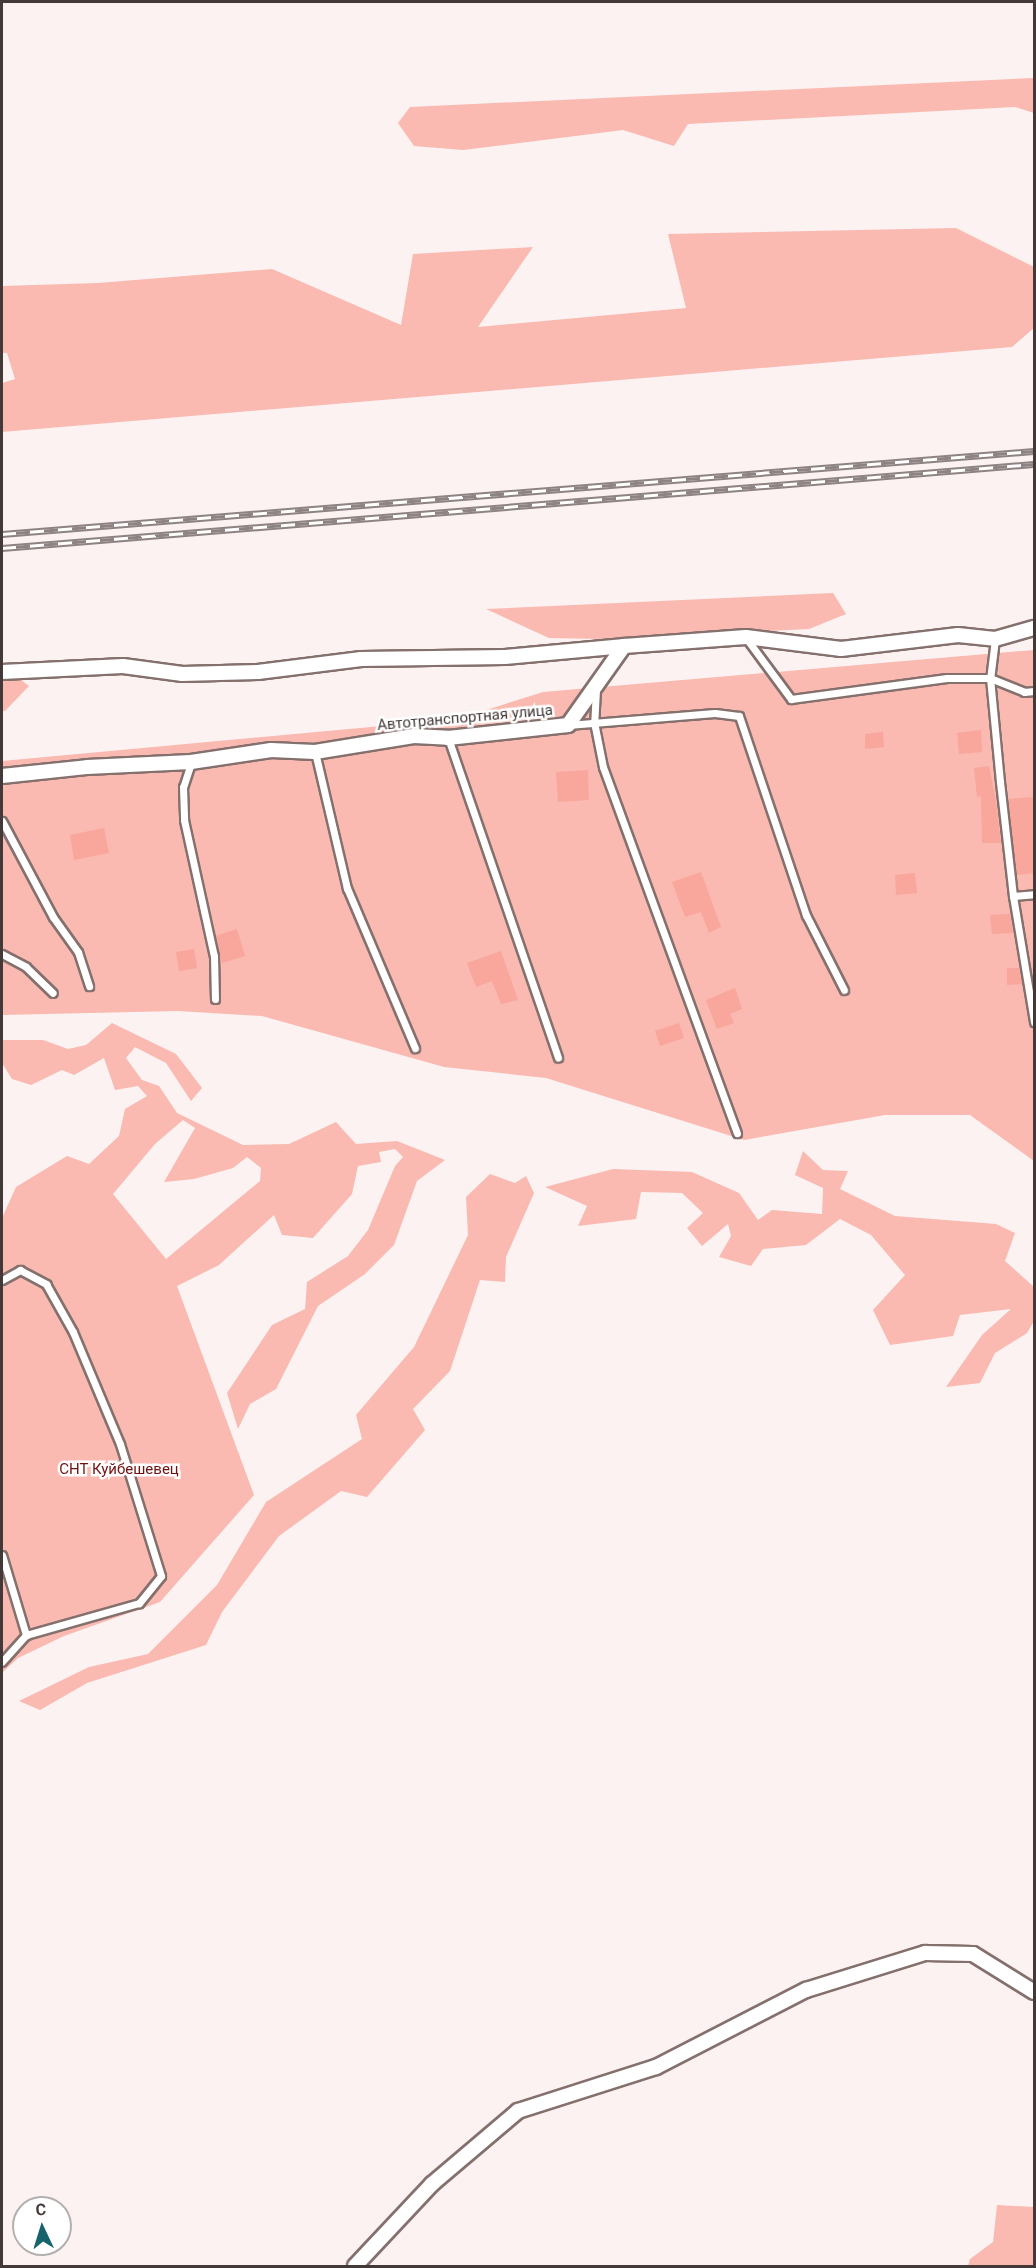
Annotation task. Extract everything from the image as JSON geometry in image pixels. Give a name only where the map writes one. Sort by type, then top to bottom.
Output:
[{"type":"street","points":[[2,672],[123,666],[182,674],[258,672],[361,659],[505,657],[746,637],[841,649],[958,635],[995,639],[1035,628]]},
{"type":"street","name":"Автотранспортная улица","points":[[2,776],[87,767],[190,762],[271,750],[315,752],[414,736],[448,738],[568,725],[624,646]]},
{"type":"street","points":[[355,2266],[432,2184],[518,2111],[656,2067],[806,1990],[925,1953],[973,1954],[1035,1992]]},
{"type":"lane","points":[[746,637],[791,699],[898,682],[990,678],[1024,692],[1035,691]]},
{"type":"lane","points":[[995,639],[990,678],[1013,896],[1035,1022]]},
{"type":"lane","points":[[596,688],[594,722],[603,767],[736,1133]]},
{"type":"lane","points":[[568,725],[715,713],[739,716],[806,915],[844,990]]},
{"type":"lane","points":[[448,738],[558,1058]]},
{"type":"lane","points":[[315,752],[347,888],[415,1048]]},
{"type":"lane","points":[[190,762],[183,787],[184,820],[214,956],[215,999]]},
{"type":"lane","points":[[2,821],[53,917],[78,952],[89,986]]},
{"type":"lane","points":[[1013,896],[1035,894]]},
{"type":"lane","points":[[2,954],[26,966],[53,993]]},
{"type":"lane","points":[[2,1281],[20,1270],[46,1284],[74,1332],[120,1444],[161,1576],[139,1603],[26,1635],[2,1662]]},
{"type":"lane","points":[[2,1555],[26,1635]]},
{"type":"green space","points":[[1034,78],[1034,113],[1015,107],[688,124],[674,146],[623,130],[463,150],[414,146],[398,123],[410,107]]},
{"type":"green space","points":[[956,228],[1034,267],[1034,328],[1012,347],[2,432],[2,383],[15,379],[7,353],[2,353],[2,286],[98,283],[272,269],[401,325],[413,254],[533,247],[478,327],[686,308],[668,234]]},
{"type":"green space","points":[[833,593],[846,614],[809,629],[603,639],[549,638],[486,609]]},
{"type":"green space","points":[[1034,650],[1034,1161],[970,1115],[885,1115],[744,1140],[546,1078],[444,1067],[262,1016],[178,1011],[2,1015],[2,761],[458,719],[543,692]]},
{"type":"green space","points":[[2,666],[29,686],[5,711],[2,711]]},
{"type":"green space","name":"СНТ Куйбешевец","points":[[112,1023],[176,1054],[202,1088],[191,1101],[166,1063],[135,1047],[126,1058],[142,1080],[159,1086],[177,1113],[243,1145],[289,1144],[336,1122],[356,1144],[397,1141],[445,1160],[417,1181],[394,1245],[365,1274],[318,1306],[276,1389],[250,1404],[238,1429],[227,1393],[272,1325],[305,1309],[307,1282],[348,1256],[368,1230],[395,1166],[403,1157],[395,1149],[379,1152],[381,1162],[358,1166],[352,1194],[313,1238],[282,1235],[274,1215],[219,1265],[177,1286],[254,1495],[160,1602],[64,1636],[18,1658],[2,1673],[2,1218],[16,1187],[67,1156],[89,1164],[119,1136],[125,1109],[147,1096],[138,1086],[115,1090],[104,1058],[74,1075],[62,1070],[31,1085],[12,1079],[2,1063],[2,1040],[43,1040],[68,1049],[86,1045]],"holes":[[[183,1120],[195,1128],[164,1182],[194,1179],[233,1168],[247,1157],[261,1168],[260,1181],[166,1259],[113,1194],[155,1144]]]},
{"type":"green space","points":[[803,1151],[823,1170],[848,1171],[840,1189],[895,1216],[996,1224],[1015,1233],[1005,1261],[1034,1287],[1034,1321],[1027,1333],[995,1353],[980,1383],[946,1387],[982,1335],[1011,1309],[960,1315],[953,1336],[890,1345],[873,1310],[905,1275],[871,1235],[840,1219],[806,1245],[763,1249],[751,1266],[719,1257],[731,1236],[728,1224],[702,1246],[687,1228],[703,1213],[682,1193],[641,1192],[636,1219],[578,1226],[587,1206],[545,1187],[613,1169],[692,1172],[739,1193],[758,1220],[772,1210],[822,1214],[823,1188],[795,1175]]},
{"type":"green space","points":[[490,1174],[515,1183],[526,1176],[534,1193],[506,1257],[505,1282],[480,1280],[450,1371],[413,1409],[425,1430],[367,1497],[341,1491],[279,1536],[222,1612],[206,1645],[87,1683],[40,1710],[19,1701],[89,1667],[148,1654],[217,1585],[266,1502],[362,1439],[356,1415],[414,1347],[468,1235],[466,1197]]},
{"type":"green space","points":[[997,2205],[1034,2207],[1034,2266],[968,2266],[970,2259],[993,2242]]},
{"type":"building","points":[[981,730],[982,752],[959,754],[957,733]]},
{"type":"building","points":[[883,732],[884,747],[865,749],[865,734]]},
{"type":"building","points":[[989,766],[1001,843],[982,843],[981,796],[977,797],[974,768]]},
{"type":"building","points":[[588,770],[589,800],[558,802],[556,772]]},
{"type":"building","points":[[1033,797],[1035,873],[1016,875],[1008,799]]},
{"type":"building","points":[[104,828],[109,853],[74,860],[70,835]]},
{"type":"building","points":[[701,872],[721,927],[709,933],[701,912],[685,917],[672,882]]},
{"type":"building","points":[[915,873],[917,893],[896,895],[895,875]]},
{"type":"building","points":[[1010,914],[1013,933],[992,934],[990,915]]},
{"type":"building","points":[[237,929],[245,956],[222,963],[215,936]]},
{"type":"building","points":[[194,949],[197,968],[179,971],[176,952]]},
{"type":"building","points":[[501,951],[518,1000],[501,1004],[492,981],[476,987],[467,963]]},
{"type":"building","points":[[1007,968],[1019,968],[1022,984],[1007,985]]},
{"type":"building","points":[[735,988],[742,1009],[730,1014],[734,1023],[717,1029],[706,1000]]},
{"type":"building","points":[[679,1023],[684,1038],[660,1046],[655,1031]]},
{"type":"railway","points":[[2,534],[1034,451]]},
{"type":"railway","points":[[2,548],[1034,464]]}]
